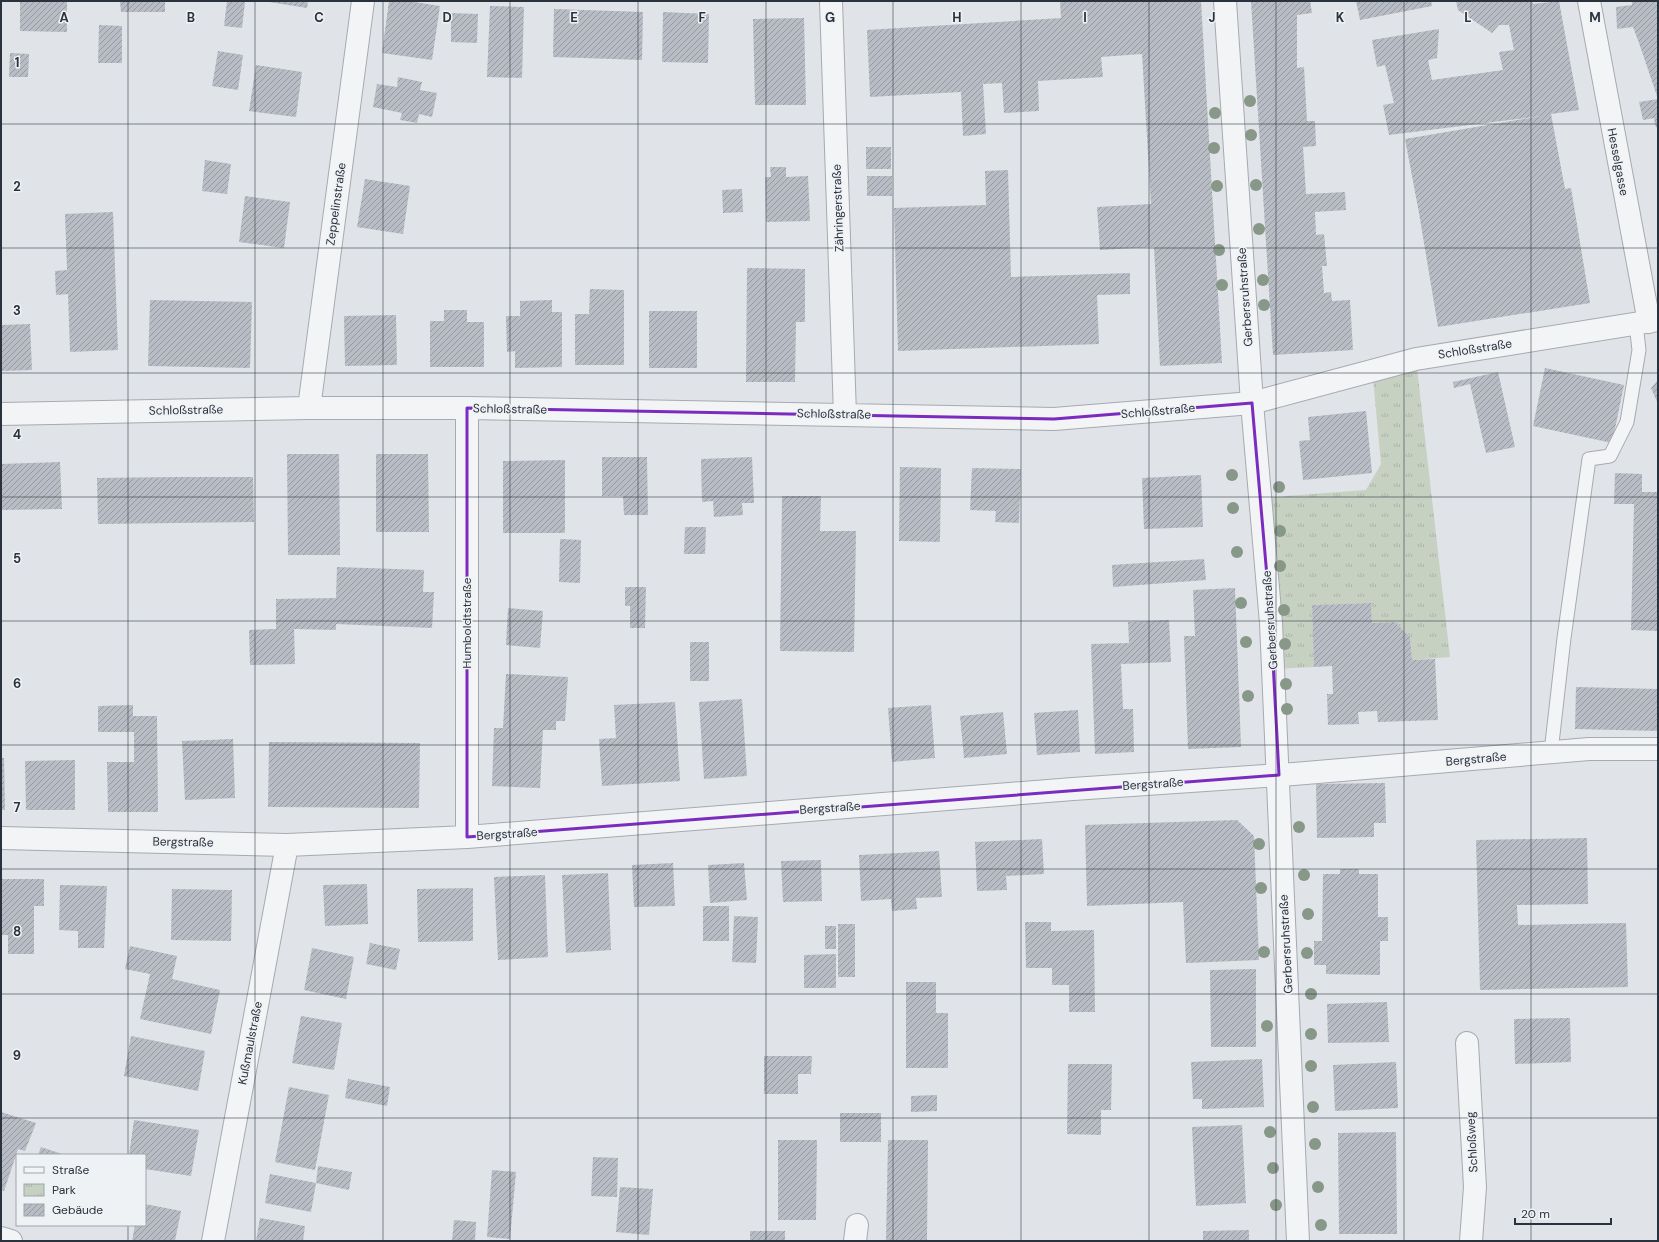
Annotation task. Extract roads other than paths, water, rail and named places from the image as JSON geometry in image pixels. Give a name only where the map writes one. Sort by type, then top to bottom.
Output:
[{"type":"street","name":"Zeppelinstraße","points":[[308,408],[363,1]]},
{"type":"street","name":"Zähringerstraße","points":[[831,1],[845,415]]},
{"type":"street","name":"Gerbersruhstraße","points":[[1225,1],[1252,403],[1271,623],[1298,1241]]},
{"type":"street","name":"Hesselgasse","points":[[1589,1],[1648,322]]},
{"type":"street","name":"Schloßstraße","points":[[1,414],[308,408],[467,408],[1054,419],[1252,403],[1416,359],[1648,322]]},
{"type":"street","name":"Humboldtstraße","points":[[467,408],[467,837]]},
{"type":"street","name":"Bergstraße","points":[[1,838],[287,845],[467,837],[1060,790],[1278,775],[1589,748],[1658,749]]},
{"type":"street","name":"Kußmaulstraße","points":[[213,1241],[287,845]]},
{"type":"street","name":"Schloßweg","points":[[1467,1043],[1475,1187],[1471,1241]]},
{"type":"street","points":[[1,1238],[11,1241]]},
{"type":"lane","points":[[1552,752],[1564,638],[1589,459],[1610,456],[1627,422],[1639,350],[1648,322]]}]
